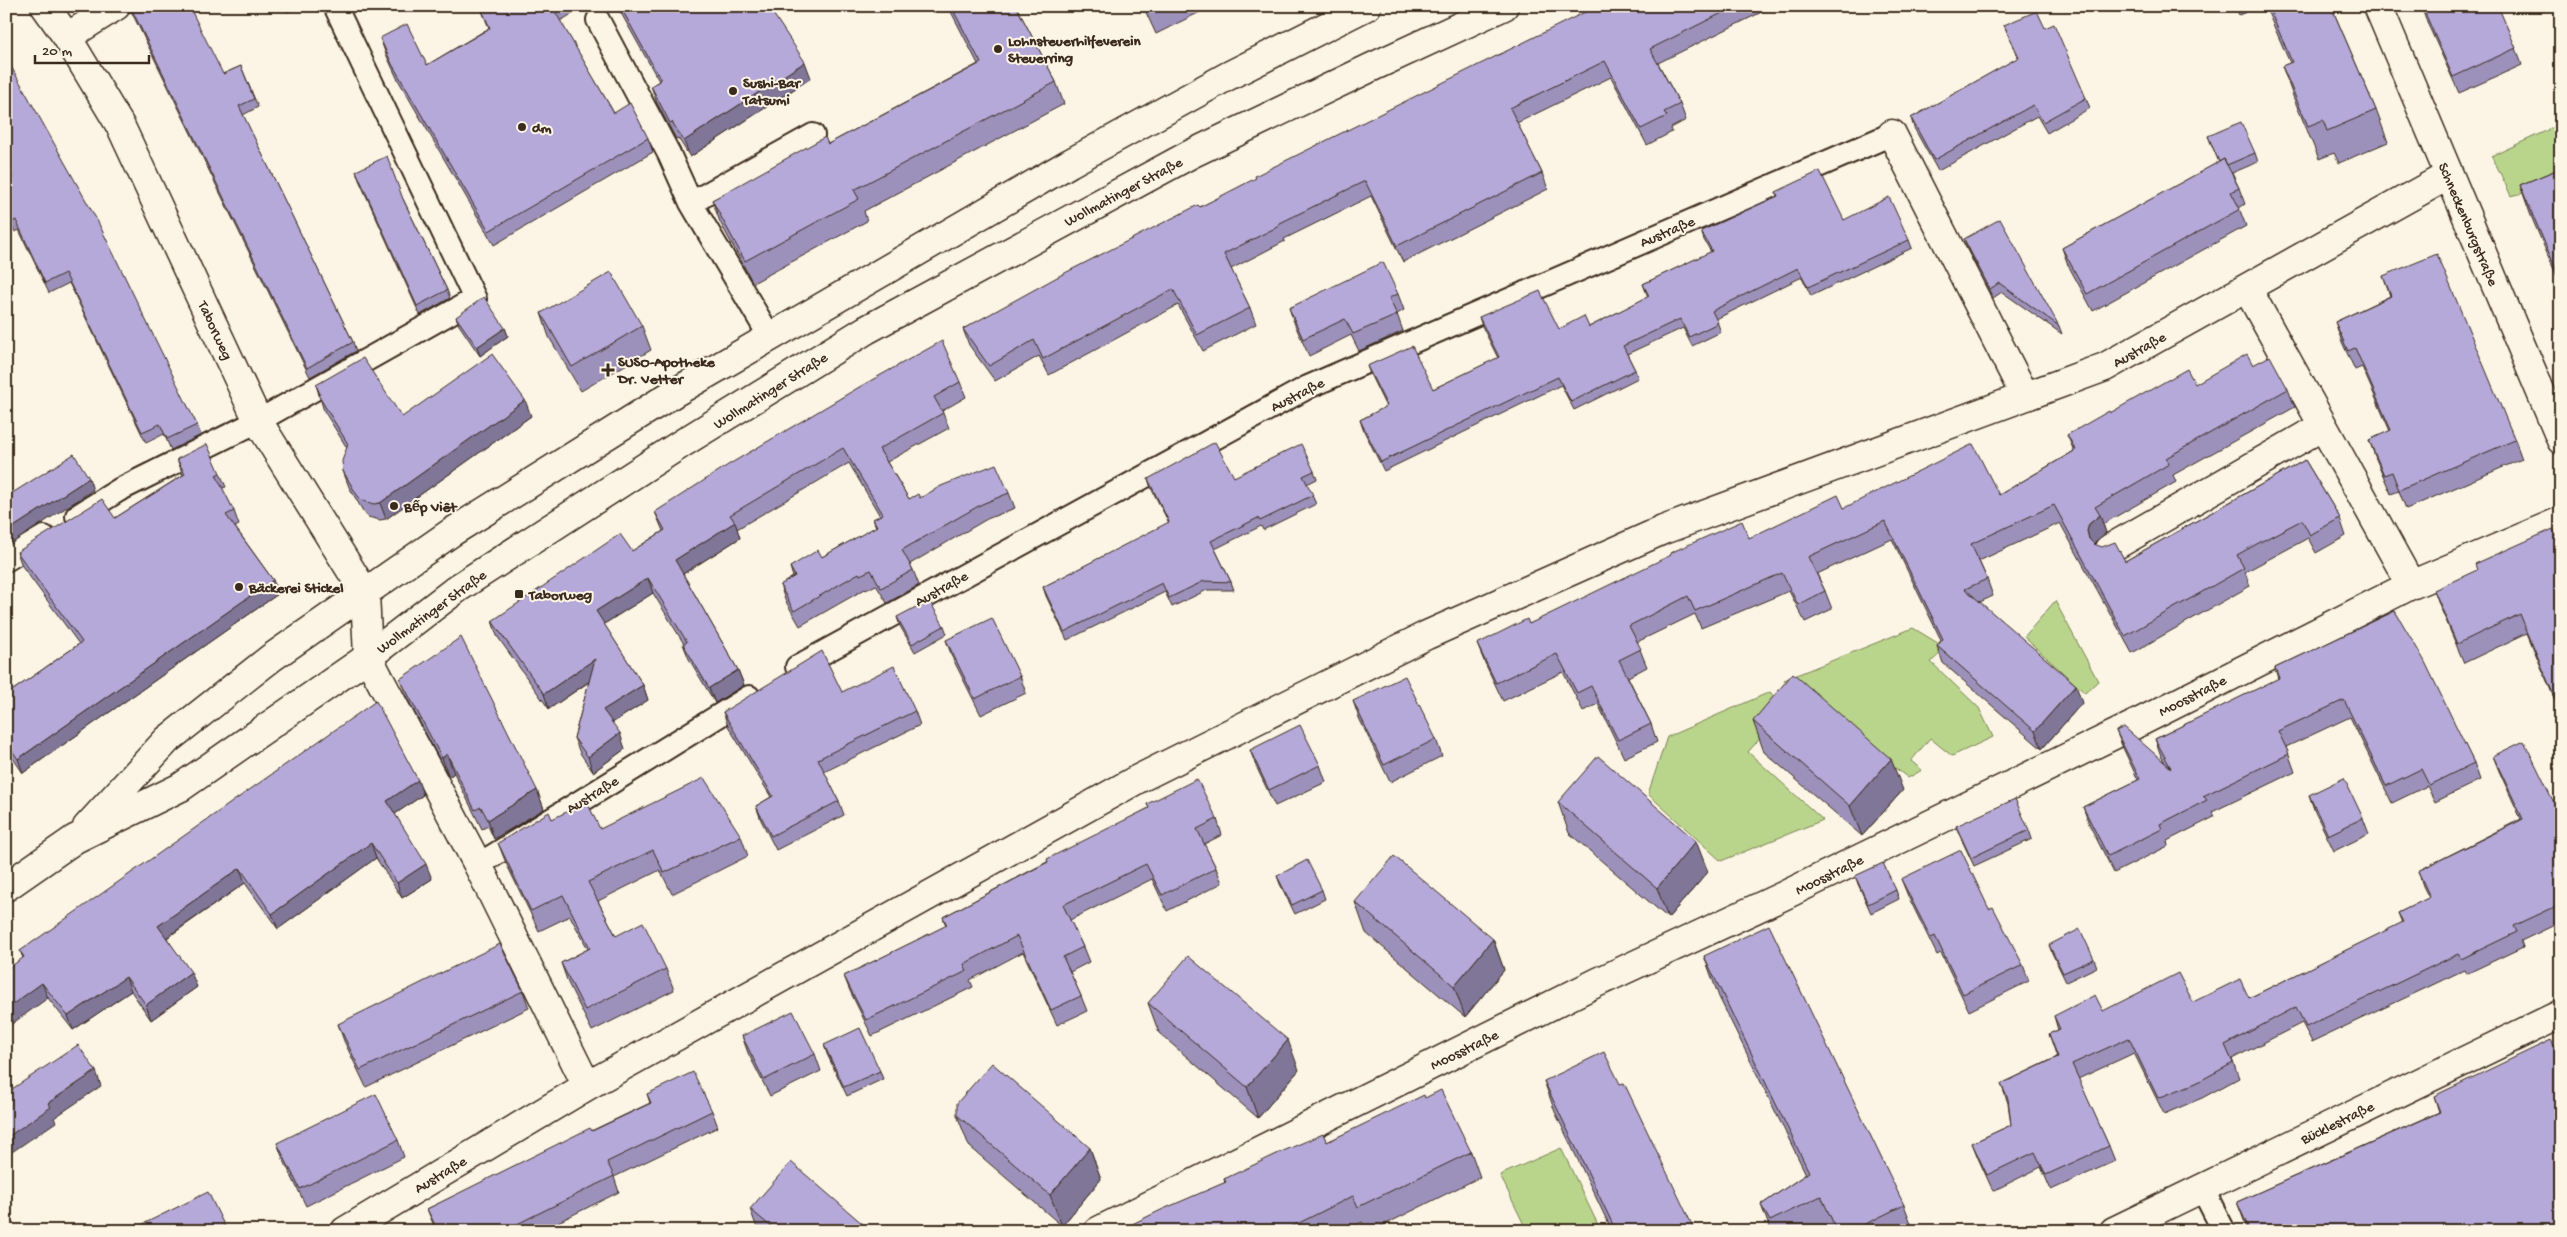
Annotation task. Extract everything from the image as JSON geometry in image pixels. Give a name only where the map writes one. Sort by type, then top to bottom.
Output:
[{"type":"street","name":"Taborweg","points":[[45,6],[67,37],[121,127],[258,421],[365,593],[368,657]]},
{"type":"street","points":[[67,37],[116,6]]},
{"type":"street","name":"Wollmatinger Straße","points":[[6,887],[75,839],[181,787],[368,657],[458,588],[681,444],[866,330],[1191,154],[1504,6]]},
{"type":"street","name":"Schneckenburgstraße","points":[[2378,6],[2561,440]]},
{"type":"street","name":"Wollmatinger Straße","points":[[75,839],[167,740],[272,658],[452,532],[674,393],[1088,153],[1228,76],[1365,7]]},
{"type":"street","name":"Austraße","points":[[1892,134],[2025,396]]},
{"type":"street","name":"Austraße","points":[[345,1231],[587,1086],[1138,779],[1427,635],[1663,530],[2105,368],[2448,175]]},
{"type":"street","points":[[2247,288],[2411,585]]},
{"type":"street","points":[[2109,549],[2322,426]]},
{"type":"street","name":"Moosstraße","points":[[1098,1231],[1596,983],[1783,896],[2112,736],[2411,585],[2561,521]]},
{"type":"street","points":[[368,657],[478,865],[587,1086]]},
{"type":"street","name":"Bücklestraße","points":[[2114,1231],[2561,1014]]},
{"type":"lane","points":[[6,560],[119,490],[258,421],[475,299],[335,6]]},
{"type":"lane","points":[[598,20],[669,154],[691,202],[770,337]]},
{"type":"lane","name":"Austraße","points":[[478,865],[772,683],[1308,387],[1892,134]]},
{"type":"lane","points":[[691,202],[813,135]]},
{"type":"lane","points":[[2202,1188],[2224,1231]]},
{"type":"green space","points":[[2561,124],[2561,184],[2511,196],[2492,156]]},
{"type":"green space","points":[[2055,601],[2098,681],[2085,693],[2024,637]]},
{"type":"green space","points":[[1913,628],[1946,648],[1931,662],[1979,708],[1993,737],[1952,756],[1930,738],[1911,761],[1922,770],[1908,778],[1784,680]]},
{"type":"green space","points":[[1770,692],[1786,709],[1748,752],[1823,820],[1721,861],[1648,794],[1667,737]]},
{"type":"green space","points":[[1561,1148],[1601,1231],[1527,1231],[1500,1175]]},
{"type":"building","points":[[130,6],[189,6],[223,74],[241,66],[254,99],[239,106],[353,342],[307,368]]},
{"type":"building","name":"dm","points":[[480,6],[556,6],[553,8],[614,113],[630,103],[648,138],[489,231],[392,64],[380,38],[407,24],[427,65],[490,28]]},
{"type":"building","points":[[620,6],[768,6],[805,62],[684,141],[672,122],[670,123],[651,86],[661,80]]},
{"type":"building","points":[[951,6],[1016,6],[1056,82],[854,190],[859,199],[745,261],[712,200],[825,137],[828,144],[981,63]]},
{"type":"building","points":[[1146,6],[1155,6],[1148,10]]},
{"type":"building","points":[[1597,6],[1602,6],[1603,10],[1611,6],[1736,6],[1650,49],[1680,104],[1664,112],[1667,116],[1641,129],[1605,61],[1510,108],[1542,173],[1397,246],[1365,181],[1278,224],[1279,226],[1224,254],[1250,308],[1197,335],[1173,289],[1043,359],[1034,340],[989,366],[963,329],[1059,276],[1198,205],[1200,207],[1256,178],[1255,176]]},
{"type":"building","points":[[2268,6],[2331,6],[2376,110],[2327,131],[2323,120],[2308,126],[2282,66],[2292,62]]},
{"type":"building","points":[[2422,6],[2498,6],[2516,48],[2453,77]]},
{"type":"building","points":[[2037,11],[2045,28],[2054,24],[2086,98],[2043,122],[2033,105],[1934,160],[1911,118],[2019,57],[2004,25]]},
{"type":"building","points":[[8,61],[98,222],[197,425],[167,439],[160,424],[142,432],[65,273],[45,283],[16,220],[12,222],[6,212],[6,182],[13,178],[6,167],[6,62]]},
{"type":"building","points":[[2241,122],[2255,153],[2227,165],[2224,159],[2219,162],[2208,136]]},
{"type":"building","points":[[387,156],[403,199],[447,290],[417,306],[356,171]]},
{"type":"building","points":[[2224,159],[2239,188],[2231,192],[2240,209],[2087,294],[2062,248]]},
{"type":"building","points":[[2561,168],[2561,281],[2520,185]]},
{"type":"building","points":[[1820,171],[1844,220],[1889,197],[1909,240],[1808,287],[1798,268],[1712,311],[1718,323],[1689,337],[1680,319],[1623,346],[1635,370],[1571,402],[1558,377],[1381,462],[1360,420],[1387,406],[1367,366],[1412,346],[1433,389],[1499,357],[1479,317],[1540,291],[1559,329],[1584,316],[1589,327],[1649,296],[1643,284],[1712,251],[1701,231],[1778,196],[1776,192]]},
{"type":"building","points":[[2000,219],[2059,326],[1999,283],[1990,289],[1964,239]]},
{"type":"building","points":[[2437,254],[2515,440],[2399,490],[2392,472],[2384,475],[2369,440],[2391,430],[2355,348],[2348,351],[2335,322],[2391,296],[2383,276]]},
{"type":"building","points":[[1383,262],[1398,294],[1389,298],[1397,315],[1353,334],[1345,319],[1303,339],[1289,308]]},
{"type":"building","points":[[611,272],[642,326],[572,367],[541,313]]},
{"type":"building","points":[[484,297],[505,328],[477,347],[456,317]]},
{"type":"building","points":[[942,341],[960,382],[934,397],[943,413],[879,449],[909,499],[918,494],[920,498],[941,486],[996,464],[1009,493],[982,504],[902,550],[913,570],[881,588],[871,570],[860,575],[859,573],[794,611],[780,585],[795,576],[790,567],[818,550],[822,557],[877,526],[873,519],[883,514],[843,448],[730,515],[735,522],[675,560],[738,670],[709,688],[683,644],[687,642],[648,578],[596,611],[643,685],[603,710],[620,733],[588,757],[574,738],[595,659],[544,694],[492,621],[620,534],[632,551],[665,530],[655,512],[728,465],[861,386]]},
{"type":"building","points":[[492,354],[525,400],[380,503],[374,504],[363,501],[357,495],[343,471],[342,461],[348,444],[318,395],[320,394],[316,385],[363,358],[402,417]]},
{"type":"building","points":[[2247,354],[2253,365],[2270,356],[2288,389],[2166,458],[2169,464],[2095,507],[2100,515],[2089,524],[2087,531],[2089,539],[2094,544],[2102,547],[2115,542],[2125,561],[2305,460],[2340,518],[2310,535],[2302,520],[2264,540],[2237,555],[2244,568],[2125,636],[2054,505],[1971,544],[1987,579],[1965,589],[2076,685],[2035,731],[1937,646],[1943,639],[1885,521],[1808,557],[1825,591],[1798,605],[1782,573],[1695,611],[1688,596],[1629,626],[1641,649],[1619,660],[1651,724],[1618,740],[1591,686],[1577,693],[1557,654],[1496,683],[1477,644],[1527,619],[1529,624],[1671,555],[1670,553],[1742,521],[1749,538],[1838,495],[1844,508],[1973,444],[1999,495],[2076,450],[2067,435],[2109,411],[2110,413],[2187,369],[2195,384]]},
{"type":"building","points":[[1215,442],[1234,477],[1301,444],[1314,471],[1303,476],[1313,495],[1260,521],[1258,518],[1211,541],[1231,582],[1204,581],[1169,598],[1162,583],[1064,632],[1043,587],[1169,522],[1148,479]]},
{"type":"building","points":[[207,444],[220,473],[216,475],[234,511],[226,515],[273,580],[18,759],[6,742],[6,695],[82,642],[17,552],[102,499],[115,518],[185,474],[177,459]]},
{"type":"building","points":[[74,454],[89,478],[6,532],[6,497]]},
{"type":"building","points":[[2553,529],[2561,547],[2561,713],[2520,614],[2457,644],[2434,590],[2477,570],[2475,564]]},
{"type":"building","points":[[929,600],[944,626],[912,644],[897,617]]},
{"type":"building","points":[[2395,611],[2424,660],[2474,763],[2429,785],[2421,769],[2386,786],[2344,700],[2278,731],[2289,754],[2203,796],[2207,800],[2160,824],[2162,829],[2108,856],[2083,807],[2140,779],[2116,731],[2124,727],[2171,768],[2155,739],[2279,678],[2275,668]]},
{"type":"building","points":[[992,618],[1020,676],[975,699],[946,640]]},
{"type":"building","points":[[461,637],[537,790],[488,820],[481,807],[475,810],[447,754],[442,758],[400,679]]},
{"type":"building","points":[[822,651],[842,692],[894,666],[915,711],[818,759],[839,801],[771,836],[756,806],[773,796],[723,712]]},
{"type":"building","points":[[1793,673],[1891,759],[1850,806],[1753,721]]},
{"type":"building","points":[[1405,676],[1436,739],[1384,765],[1353,701]]},
{"type":"building","points":[[376,701],[418,780],[387,801],[426,864],[397,883],[371,843],[272,914],[240,868],[158,926],[191,972],[146,1005],[126,977],[68,1016],[42,983],[6,1009],[6,970],[24,957],[20,951]]},
{"type":"building","points":[[1300,725],[1320,765],[1269,790],[1250,750]]},
{"type":"building","points":[[2524,741],[2559,813],[2561,812],[2561,904],[2514,926],[2517,932],[2461,959],[2458,954],[2306,1027],[2296,1007],[2225,1045],[2233,1063],[2196,1083],[2158,1098],[2129,1038],[2072,1064],[2109,1146],[2046,1175],[2035,1152],[1987,1175],[1972,1143],[2011,1125],[2008,1099],[2001,1084],[2058,1057],[2049,1034],[2060,1029],[2054,1016],[2095,995],[2103,1011],[2178,973],[2193,1002],[2240,979],[2249,998],[2403,922],[2398,913],[2430,897],[2418,871],[2523,819],[2493,756]]},
{"type":"building","points":[[1598,756],[1696,841],[1657,888],[1558,802]]},
{"type":"building","points":[[704,778],[741,836],[664,873],[653,850],[588,882],[616,936],[643,922],[666,969],[585,1010],[561,963],[590,948],[563,895],[531,911],[498,843],[549,812],[552,819],[587,802],[600,829]]},
{"type":"building","points":[[2344,778],[2363,818],[2328,835],[2309,795]]},
{"type":"building","points":[[1197,779],[1217,819],[1197,829],[1216,868],[1162,895],[1146,864],[1063,905],[1083,947],[1063,957],[1081,996],[1051,1010],[1017,936],[964,964],[967,971],[866,1020],[844,976],[947,925],[943,917],[1048,862],[1047,859],[1149,808],[1147,804]]},
{"type":"building","points":[[2015,799],[2029,830],[1971,858],[1956,826]]},
{"type":"building","points":[[1961,850],[1989,909],[1993,907],[2023,965],[1963,994],[1935,936],[1931,938],[1901,879]]},
{"type":"building","points":[[1394,856],[1493,939],[1454,986],[1355,902]]},
{"type":"building","points":[[1307,860],[1322,890],[1292,905],[1277,876]]},
{"type":"building","points":[[1883,863],[1896,890],[1868,904],[1855,876]]},
{"type":"building","points":[[1769,925],[1904,1205],[1851,1231],[1837,1231],[1821,1196],[1770,1221],[1761,1205],[1809,1172],[1704,956]]},
{"type":"building","points":[[2080,929],[2094,959],[2063,973],[2049,945]]},
{"type":"building","points":[[500,944],[523,991],[360,1070],[338,1024]]},
{"type":"building","points":[[1188,956],[1288,1040],[1247,1087],[1148,1003]]},
{"type":"building","points":[[793,1011],[815,1054],[764,1080],[742,1036]]},
{"type":"building","points":[[860,1028],[880,1071],[844,1087],[824,1045]]},
{"type":"building","points":[[2551,1040],[2556,1049],[2561,1047],[2561,1231],[2250,1231],[2237,1202],[2440,1112],[2434,1096]]},
{"type":"building","points":[[78,1045],[96,1071],[48,1103],[51,1107],[6,1138],[6,1093]]},
{"type":"building","points":[[1604,1052],[1620,1084],[1624,1083],[1695,1231],[1616,1231],[1544,1081]]},
{"type":"building","points":[[992,1063],[1090,1148],[1050,1195],[957,1115],[957,1103]]},
{"type":"building","points":[[693,1072],[712,1111],[607,1162],[614,1176],[503,1231],[438,1231],[427,1209],[590,1128],[592,1131],[651,1103],[647,1094]]},
{"type":"building","points":[[1441,1090],[1471,1152],[1358,1207],[1353,1196],[1283,1231],[1118,1231],[1226,1182],[1224,1179],[1281,1152],[1323,1134],[1327,1142],[1424,1095],[1425,1098]]},
{"type":"building","points":[[376,1094],[398,1140],[300,1189],[277,1143]]},
{"type":"building","points":[[791,1162],[871,1231],[776,1231],[750,1209]]},
{"type":"building","points":[[208,1192],[227,1231],[129,1231]]},
{"type":"building","points":[[1525,1226],[1527,1231],[1515,1231]]},
{"type":"place","name":"Lohnsteuerhilfeverein Steuerring","points":[[998,49]]},
{"type":"place","name":"Sushi-Bar Tatsumi","points":[[733,91]]},
{"type":"place","name":"dm","points":[[522,127]]},
{"type":"place","name":"SUSO-Apotheke Dr. Vetter","points":[[608,370]]},
{"type":"place","name":"Bếp Viêt","points":[[394,506]]},
{"type":"place","name":"Bäckerei Stickel","points":[[239,587]]},
{"type":"place","name":"Taborweg","points":[[519,594]]}]
